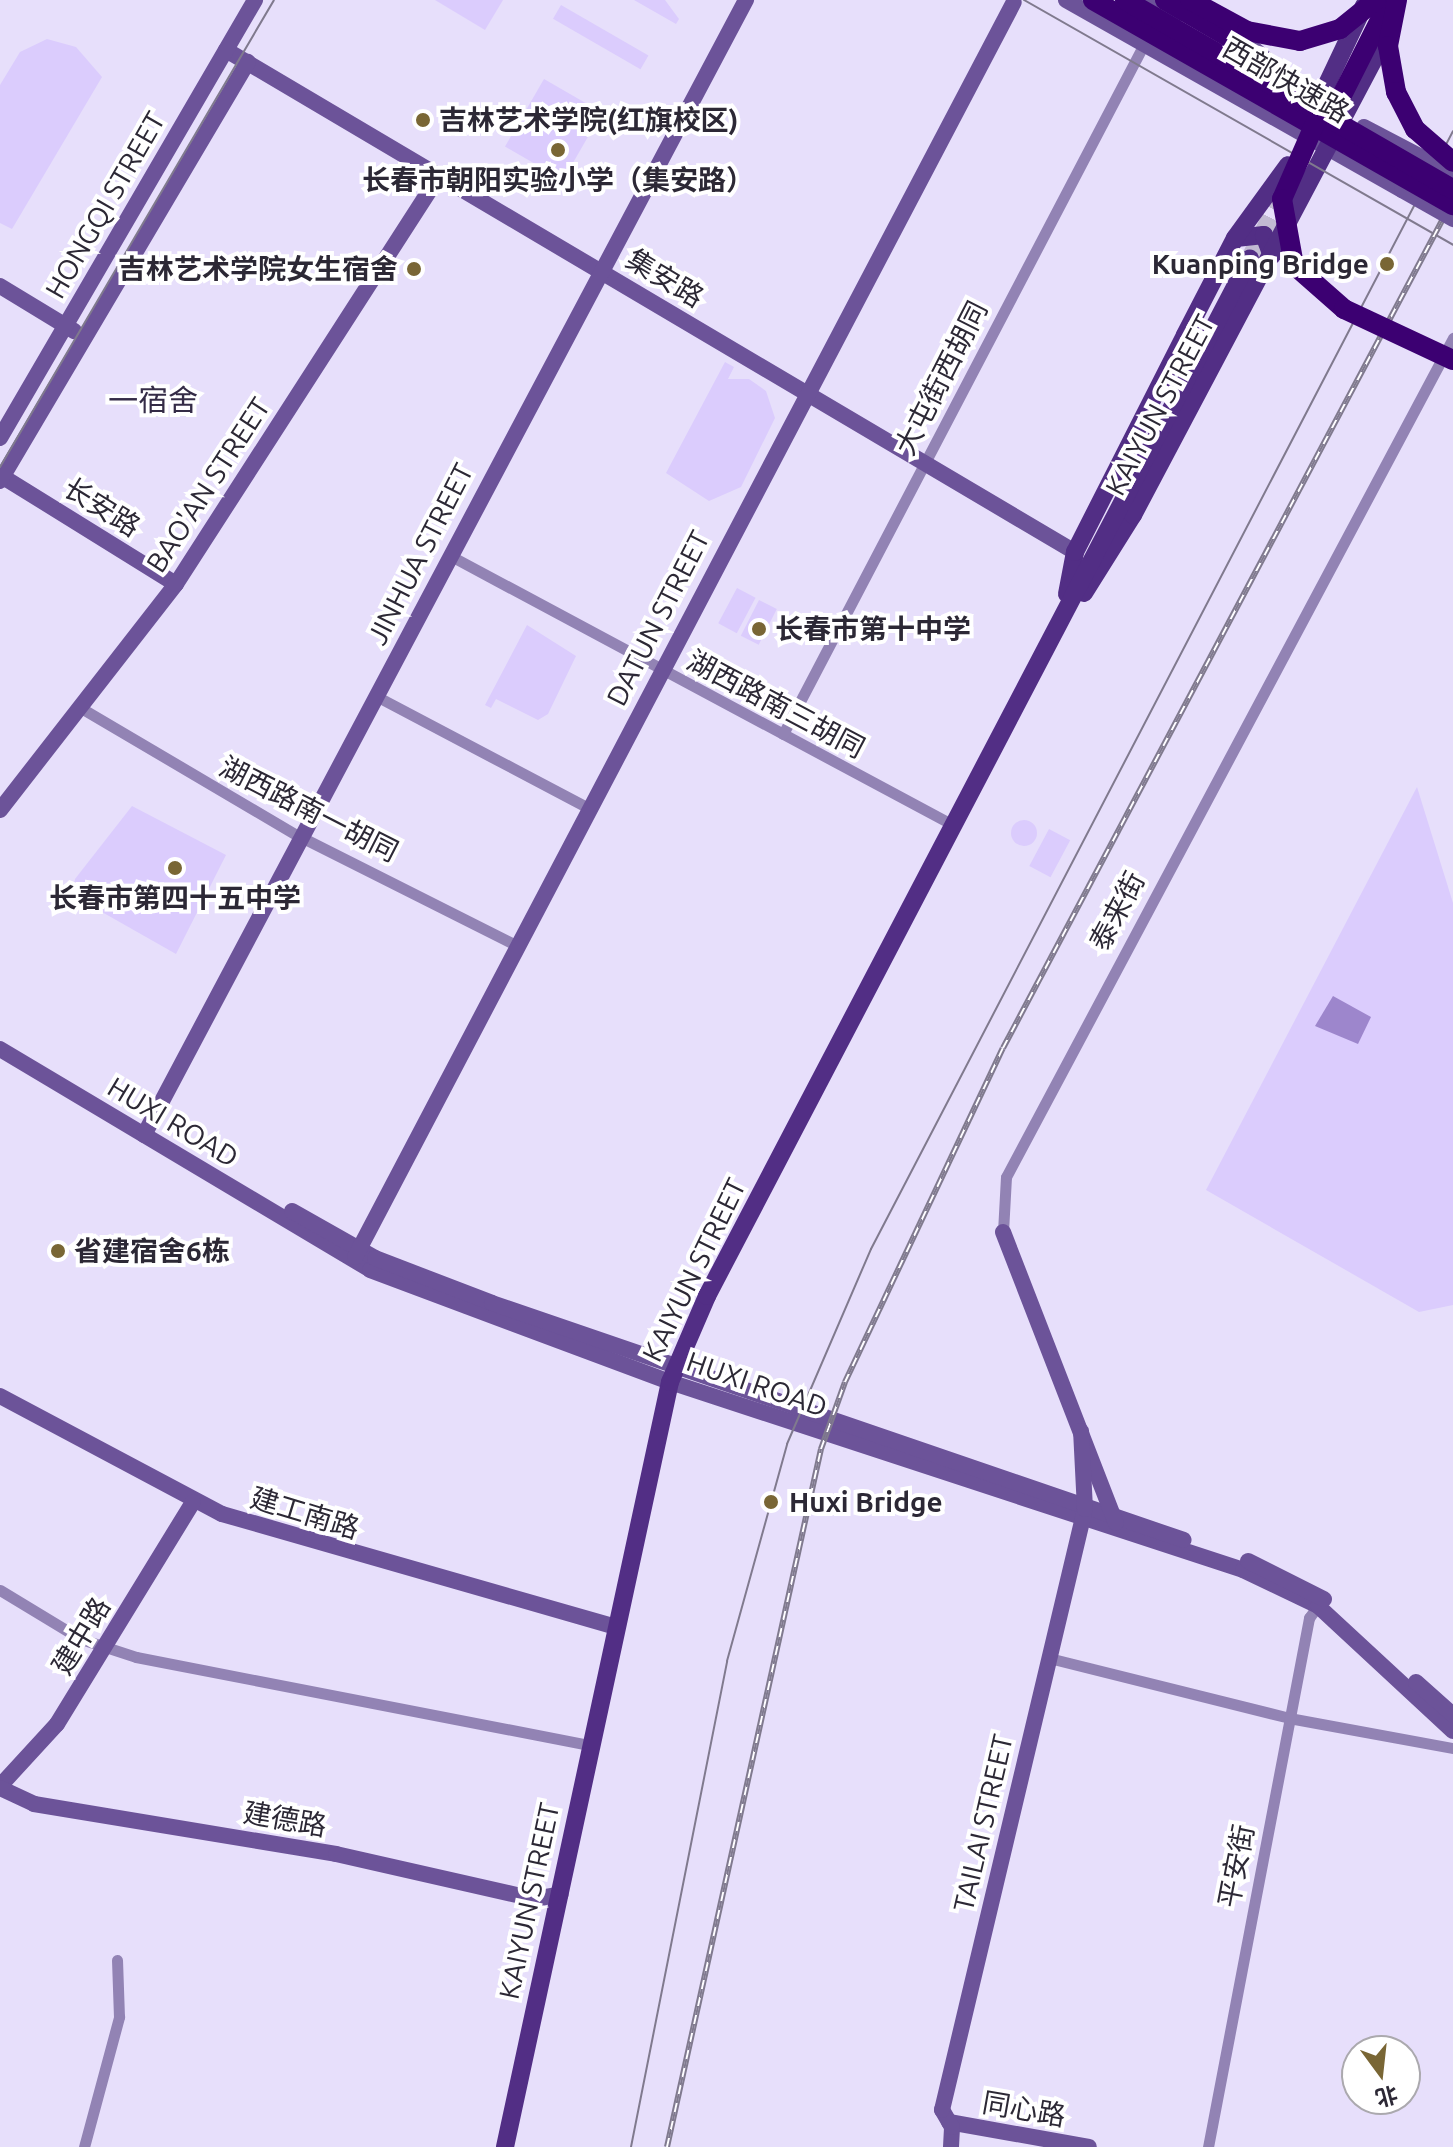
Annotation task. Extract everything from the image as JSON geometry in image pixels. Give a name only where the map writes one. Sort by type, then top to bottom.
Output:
[{"type":"highway","name":"西部快速路","points":[[1093,0],[1452,204]]},
{"type":"highway","name":"西部快速路","points":[[1125,0],[1452,204]]},
{"type":"highway","points":[[1165,0],[1232,39],[1249,61]]},
{"type":"highway","points":[[1190,0],[1247,31],[1300,41],[1340,29],[1378,0]]},
{"type":"highway","points":[[1378,0],[1291,168],[1281,211],[1284,241],[1294,265],[1325,296],[1453,360]]},
{"type":"highway","points":[[1390,0],[1304,169],[1292,227],[1304,260],[1331,286],[1453,345]]},
{"type":"highway","points":[[1397,0],[1388,46],[1396,92],[1415,129],[1453,162]]},
{"type":"main road","name":"KAIYUN STREET","points":[[1064,617],[1075,552],[1235,238],[1271,197],[1366,0]]},
{"type":"main road","name":"KAIYUN STREET","points":[[1064,617],[1133,515],[1406,0]]},
{"type":"main road","points":[[1235,238],[1264,235],[1272,256]]},
{"type":"main road","name":"KAIYUN STREET","points":[[505,2147],[561,1894],[615,1627],[673,1375],[1250,258]]},
{"type":"street","name":"HONGQI STREET","points":[[0,438],[61,322],[242,0]]},
{"type":"street","name":"HONGQI STREET","points":[[0,417],[61,322],[255,0]]},
{"type":"street","name":"JINHUA STREET","points":[[147,1131],[598,268],[746,0]]},
{"type":"street","points":[[1066,0],[1402,190],[1452,204]]},
{"type":"street","points":[[1148,0],[1318,103],[1453,175]]},
{"type":"street","points":[[1180,0],[1246,39],[1318,103]]},
{"type":"street","name":"DATUN STREET","points":[[356,1255],[805,393],[1014,2]]},
{"type":"street","name":"大屯街西胡同","points":[[783,734],[1144,44]]},
{"type":"street","name":"集安路","points":[[226,50],[1075,552]]},
{"type":"street","points":[[1,478],[248,62]]},
{"type":"street","name":"BAO'AN STREET","points":[[0,810],[176,584],[440,175]]},
{"type":"street","points":[[0,286],[84,338]]},
{"type":"street","name":"泰来街","points":[[1117,1525],[1003,1232],[1006,1177],[1453,338]]},
{"type":"street","name":"长安路","points":[[1,478],[176,584]]},
{"type":"street","name":"湖西路南三胡同","points":[[449,555],[955,826]]},
{"type":"street","points":[[376,696],[590,809]]},
{"type":"street","name":"湖西路南一胡同","points":[[81,708],[303,835],[518,946]]},
{"type":"street","name":"HUXI ROAD","points":[[0,1038],[147,1131]]},
{"type":"street","name":"HUXI ROAD","points":[[0,1049],[147,1131],[356,1255],[673,1375],[1083,1515],[1248,1561],[1320,1602],[1453,1715]]},
{"type":"street","name":"建工南路","points":[[0,1396],[193,1502],[270,1531],[615,1627]]},
{"type":"street","name":"TAILAI STREET","points":[[951,2135],[942,2110],[1083,1515],[1081,1431]]},
{"type":"street","name":"建中路","points":[[0,1787],[57,1724],[193,1502]]},
{"type":"street","points":[[0,1590],[104,1648],[590,1745]]},
{"type":"street","name":"HUXI ROAD","points":[[1320,1602],[1453,1731]]},
{"type":"street","name":"平安街","points":[[1208,2147],[1289,1718],[1320,1602]]},
{"type":"street","points":[[1049,1658],[1289,1718],[1453,1748]]},
{"type":"street","name":"建德路","points":[[0,1787],[34,1804],[336,1854],[526,1898],[561,1894]]},
{"type":"street","points":[[84,2147],[119,2017],[117,1960]]},
{"type":"street","name":"同心路","points":[[951,2135],[967,2125],[1089,2147]]},
{"type":"shaded area","points":[[435,0],[503,0],[485,30]]},
{"type":"shaded area","points":[[634,0],[665,0],[679,19],[676,24]]},
{"type":"shaded area","points":[[561,5],[648,56],[640,69],[553,19]]},
{"type":"shaded area","points":[[47,39],[76,47],[102,77],[12,229],[0,223],[0,85],[20,52]]},
{"type":"shaded area","points":[[544,79],[602,112],[563,180],[505,147]]},
{"type":"shaded area","points":[[725,362],[734,367],[728,379],[749,379],[766,391],[775,418],[741,487],[709,501],[666,473]]},
{"type":"shaded area","points":[[737,588],[756,598],[737,633],[718,623]]},
{"type":"shaded area","points":[[759,600],[777,609],[759,645],[741,636]]},
{"type":"shaded area","points":[[527,625],[576,656],[548,714],[538,720],[496,699],[491,708],[485,705]]},
{"type":"shaded area","points":[[1417,787],[1453,903],[1453,1305],[1419,1312],[1206,1190]]},
{"type":"shaded area","points":[[132,806],[226,855],[176,954],[72,895],[75,879]]},
{"type":"shaded area","points":[[1024,820],[1033,824],[1037,833],[1033,842],[1024,846],[1015,842],[1011,833],[1015,824]]},
{"type":"shaded area","points":[[1049,829],[1070,840],[1050,877],[1029,866]]},
{"type":"shaded area","points":[[1333,996],[1371,1017],[1358,1044],[1315,1026]]},
{"type":"tunnel","points":[[1250,258],[1285,190]]},
{"type":"tram line","points":[[0,467],[274,0]]},
{"type":"tram line","points":[[1024,0],[1453,245]]},
{"type":"tram line","points":[[631,2147],[727,1661],[787,1444],[871,1249],[1453,131]]},
{"type":"railway","points":[[667,2147],[821,1449],[845,1382],[1003,1048],[1453,200]]},
{"type":"place","name":"吉林艺术学院(红旗校区)","points":[[423,120]]},
{"type":"place","name":"长春市朝阳实验小学（集安路）","points":[[558,150]]},
{"type":"place","name":"Kuanping Bridge","points":[[1387,264]]},
{"type":"place","name":"吉林艺术学院女生宿舍","points":[[414,269]]},
{"type":"place","name":"长春市第十中学","points":[[759,629]]},
{"type":"place","name":"长春市第四十五中学","points":[[175,868]]},
{"type":"place","name":"省建宿舍6栋","points":[[58,1251]]},
{"type":"place","name":"Huxi Bridge","points":[[771,1502]]},
{"type":"district","name":"一宿舍","points":[[153,400]]}]
